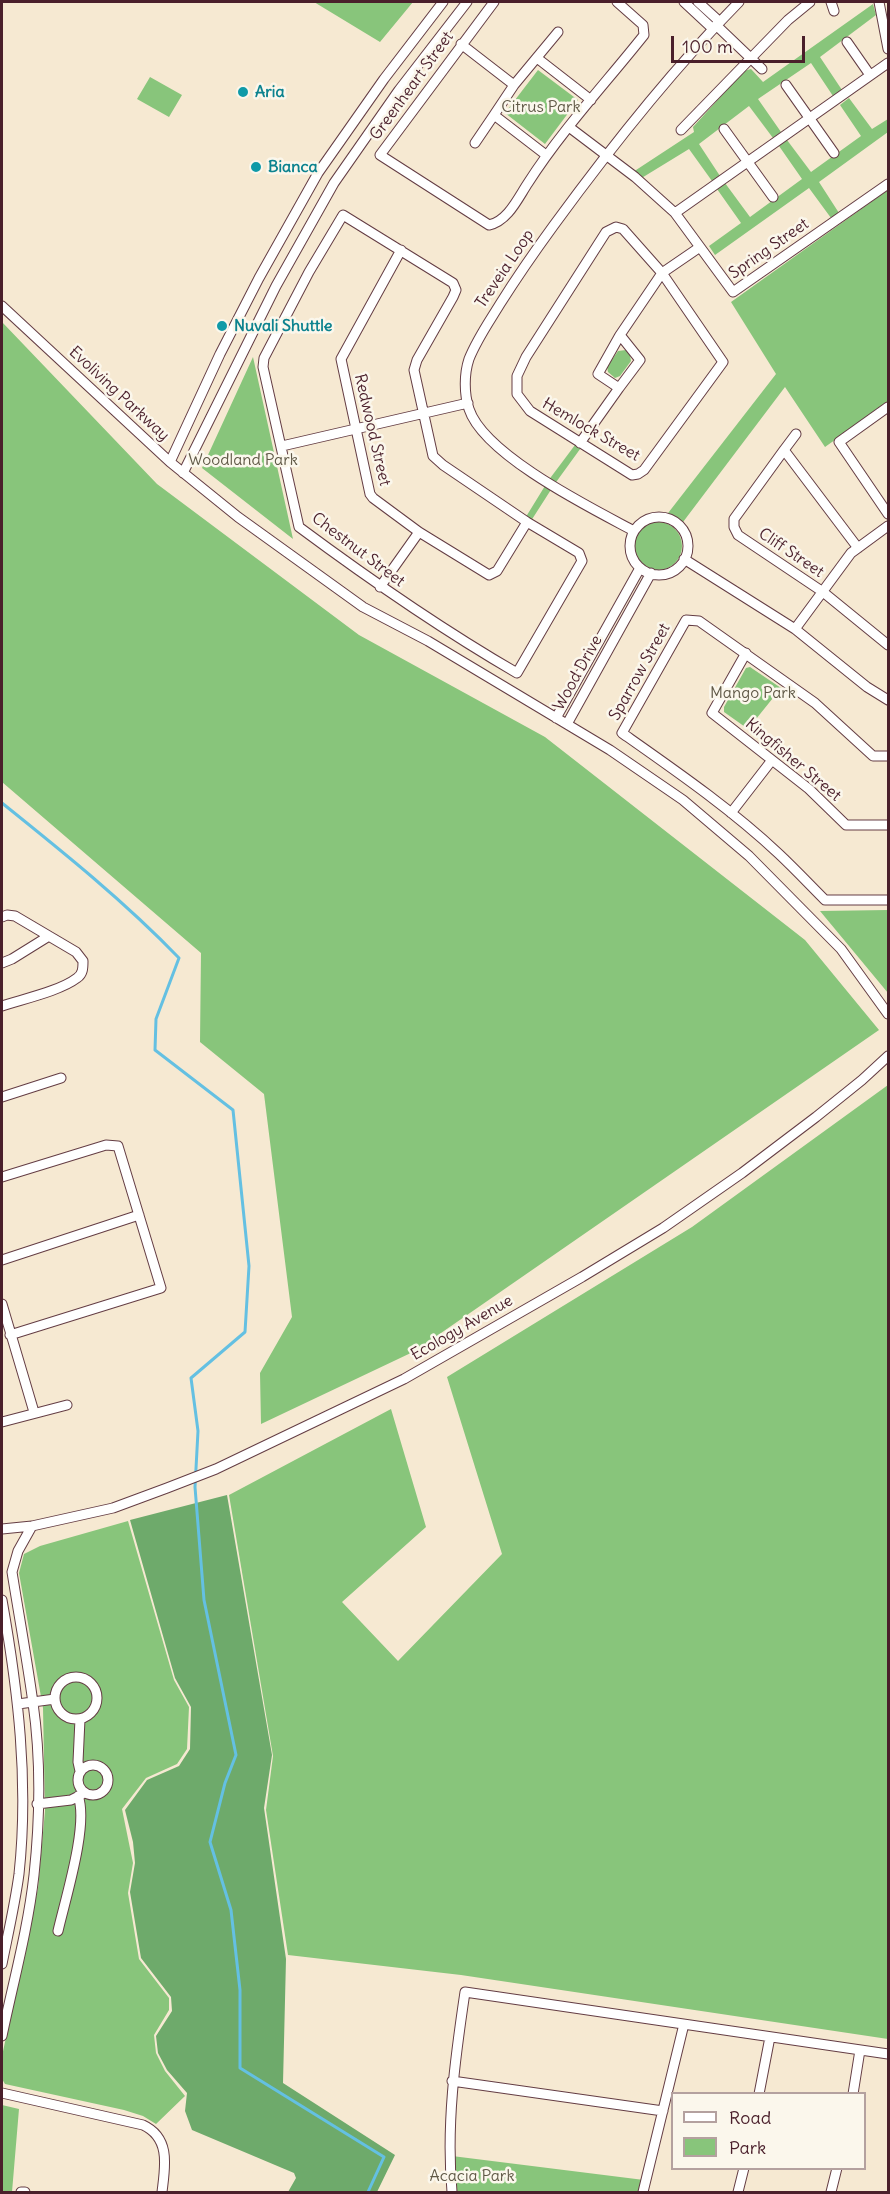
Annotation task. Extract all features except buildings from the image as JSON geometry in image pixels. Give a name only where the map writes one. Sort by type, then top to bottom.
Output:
[{"type":"street","points":[[170,462],[220,354],[259,278],[318,173],[384,79],[443,2]]},
{"type":"street","points":[[183,473],[266,305],[334,183],[399,90],[467,2]]},
{"type":"street","name":"Greenheart Street","points":[[494,2],[380,155],[489,225],[496,224],[506,216],[546,155],[644,34],[643,25],[617,2]]},
{"type":"street","points":[[684,2],[716,25],[762,69]]},
{"type":"street","points":[[698,2],[716,25]]},
{"type":"street","name":"Treveia Loop","points":[[634,531],[580,502],[502,452],[482,431],[470,410],[465,389],[469,362],[480,336],[530,257],[605,155],[716,25],[739,2]]},
{"type":"street","points":[[681,130],[788,20],[810,2]]},
{"type":"street","points":[[831,2],[834,11]]},
{"type":"street","points":[[879,2],[888,49]]},
{"type":"street","points":[[474,143],[514,85],[558,32]]},
{"type":"street","points":[[847,42],[870,75]]},
{"type":"street","points":[[461,44],[514,85]]},
{"type":"street","points":[[537,58],[591,99]]},
{"type":"street","points":[[675,213],[888,63]]},
{"type":"street","points":[[786,85],[834,153]]},
{"type":"street","points":[[494,115],[546,155]]},
{"type":"street","points":[[568,128],[605,155]]},
{"type":"street","points":[[724,129],[773,197]]},
{"type":"street","name":"Spring Street","points":[[605,155],[635,177],[675,213],[733,292],[888,184]]},
{"type":"street","name":"Chestnut Street","points":[[343,215],[401,250],[453,283],[456,290],[417,360],[414,370],[433,456],[527,522],[579,553],[582,561],[517,673],[380,587],[298,527],[263,367],[264,358],[343,215]]},
{"type":"street","name":"Hemlock Street","points":[[616,227],[623,229],[662,273],[723,362],[644,470],[632,475],[530,411],[517,394],[517,376],[526,357],[606,232],[616,227]]},
{"type":"street","points":[[619,388],[598,374],[620,335],[662,273],[700,247]]},
{"type":"street","name":"Redwood Street","points":[[401,250],[341,359],[355,428],[373,498],[419,532],[489,575],[497,571],[527,522]]},
{"type":"street","name":"Evoliving Parkway","points":[[2,306],[170,462],[238,517],[363,607],[428,641],[567,724],[610,750],[683,800],[749,856],[841,949],[888,1014]]},
{"type":"street","points":[[580,443],[640,360],[620,335]]},
{"type":"street","points":[[282,446],[468,402]]},
{"type":"street","points":[[888,407],[839,442],[888,514]]},
{"type":"street","name":"Cliff Street","points":[[796,434],[734,519],[734,527],[738,536],[823,592]]},
{"type":"street","points":[[784,450],[858,548]]},
{"type":"street","points":[[665,518],[673,521],[685,533],[687,550],[684,558],[681,564],[670,572],[651,573],[640,568],[636,563],[630,550],[631,537],[647,519],[665,518]]},
{"type":"street","points":[[795,629],[851,553],[888,526]]},
{"type":"street","points":[[380,587],[419,532]]},
{"type":"street","points":[[684,558],[795,629],[867,687],[888,700]]},
{"type":"street","name":"Wood Drive","points":[[556,718],[640,568]]},
{"type":"street","name":"Wood Drive","points":[[567,724],[651,573]]},
{"type":"street","points":[[823,592],[888,645]]},
{"type":"street","name":"Sparrow Street","points":[[888,756],[873,756],[815,703],[699,621],[686,620],[622,733],[731,813],[778,853],[825,900],[888,900]]},
{"type":"street","name":"Wood Drive","points":[[604,632],[616,637]]},
{"type":"street","name":"Kingfisher Street","points":[[746,653],[711,713],[809,789],[846,825],[888,825]]},
{"type":"street","points":[[731,813],[772,760]]},
{"type":"street","points":[[2,917],[15,916],[76,952],[83,961],[83,971],[78,978],[51,990],[2,1006]]},
{"type":"street","points":[[2,963],[49,936]]},
{"type":"street","name":"Ecology Avenue","points":[[2,1529],[32,1526],[113,1508],[216,1469],[404,1379],[653,1234],[742,1173],[862,1080],[888,1056]]},
{"type":"street","points":[[2,1097],[61,1078]]},
{"type":"street","points":[[2,1176],[106,1145],[118,1146],[161,1288],[10,1335]]},
{"type":"street","points":[[2,1260],[139,1215]]},
{"type":"street","points":[[2,1304],[34,1412]]},
{"type":"street","points":[[2,1422],[67,1405]]},
{"type":"street","points":[[2,2036],[25,1932],[34,1876],[38,1774],[33,1703],[12,1572],[18,1551],[32,1526]]},
{"type":"street","points":[[2,1964],[19,1874],[22,1774],[18,1704],[2,1602],[16,1600]]},
{"type":"street","points":[[9,1644],[23,1642]]},
{"type":"street","points":[[80,1677],[92,1683],[98,1695],[96,1708],[87,1717],[80,1719],[68,1718],[56,1705],[58,1687],[68,1678],[80,1677]]},
{"type":"street","points":[[18,1704],[55,1699]]},
{"type":"street","points":[[58,1931],[78,1840],[81,1805],[77,1781],[80,1771],[78,1762],[80,1719]]},
{"type":"street","points":[[37,1804],[71,1800],[81,1795],[101,1794],[107,1786],[108,1776],[102,1768],[93,1765],[80,1771]]},
{"type":"street","points":[[452,2193],[448,2156],[452,2081],[465,1992],[888,2054]]},
{"type":"street","points":[[643,2193],[684,2024]]},
{"type":"street","points":[[759,2092],[770,2037]]},
{"type":"street","points":[[853,2092],[860,2050]]},
{"type":"street","points":[[452,2081],[663,2111]]},
{"type":"street","points":[[2,2092],[143,2125],[151,2129],[164,2146],[166,2159],[162,2193]]},
{"type":"street","points":[[738,2193],[744,2170]]},
{"type":"street","points":[[831,2193],[837,2170]]},
{"type":"green space","points":[[314,2],[413,2],[380,42]]},
{"type":"green space","points":[[873,4],[876,15],[820,57],[842,90],[833,96],[811,63],[758,99],[781,132],[773,138],[749,106],[699,144],[720,176],[712,181],[689,149],[640,179],[633,172],[694,132],[693,127],[744,71],[751,69],[763,82]]},
{"type":"green space","name":"Citrus Park","points":[[538,70],[578,100],[545,144],[505,113]]},
{"type":"green space","points":[[150,77],[182,95],[169,117],[137,99]]},
{"type":"green space","points":[[849,98],[872,129],[888,119],[888,132],[819,182],[839,213],[831,218],[809,188],[715,255],[709,246],[741,223],[717,189],[725,183],[750,217],[802,179],[779,146],[787,140],[811,172],[861,136],[840,105]]},
{"type":"green space","points":[[888,190],[888,402],[825,447],[785,387],[680,526],[665,517],[776,374],[731,302]]},
{"type":"green space","points":[[2,322],[157,484],[359,635],[545,737],[805,940],[879,1030],[415,1351],[261,1424],[260,1373],[292,1317],[264,1094],[200,1042],[201,953],[2,782]]},
{"type":"green space","points":[[626,350],[631,361],[620,376],[615,378],[608,372],[607,367],[618,351]]},
{"type":"green space","name":"Woodland Park","points":[[253,357],[293,539],[202,468]]},
{"type":"green space","points":[[578,441],[583,445],[529,524],[524,520],[548,481]]},
{"type":"green space","points":[[653,522],[663,522],[675,529],[682,541],[682,551],[675,563],[663,570],[653,570],[638,559],[634,551],[634,541],[645,526]]},
{"type":"green space","name":"Mango Park","points":[[750,667],[781,688],[748,729],[724,712],[724,707],[746,668]]},
{"type":"green space","points":[[888,910],[888,993],[820,911]]},
{"type":"green space","points":[[888,1085],[888,2039],[461,1975],[288,1955],[266,1810],[273,1756],[229,1495],[391,1409],[426,1527],[342,1602],[398,1661],[502,1554],[447,1377],[692,1227]]},
{"type":"green space","points":[[227,1495],[272,1755],[264,1808],[286,1959],[283,2083],[395,2155],[377,2192],[288,2192],[296,2178],[294,2173],[192,2130],[185,2111],[187,2093],[167,2070],[158,2053],[156,2036],[172,2011],[171,1997],[141,1958],[130,1892],[135,1863],[133,1842],[125,1810],[147,1780],[179,1766],[190,1749],[191,1707],[175,1678],[130,1520]]},
{"type":"green space","points":[[128,1521],[174,1680],[189,1707],[187,1749],[177,1764],[146,1778],[122,1809],[133,1863],[128,1893],[139,1959],[169,1998],[169,2010],[154,2035],[156,2053],[165,2071],[185,2096],[156,2124],[143,2116],[124,2110],[5,2084],[2,2079],[2,2056],[38,1888],[45,1811],[43,1708],[19,1573],[24,1554],[40,1546]]},
{"type":"green space","points":[[2,2105],[19,2109],[12,2192],[2,2192]]},
{"type":"green space","name":"Acacia Park","points":[[452,2156],[644,2180],[641,2192],[456,2192]]},
{"type":"waterway","points":[[2,803],[115,897],[179,958],[156,1019],[155,1050],[233,1110],[249,1266],[245,1332],[191,1378],[198,1431],[195,1487],[204,1600],[236,1755],[225,1783],[210,1842],[231,1910],[240,1990],[240,2068],[384,2157],[368,2192]]},
{"type":"place","name":"Aria","points":[[243,92]]},
{"type":"place","name":"Bianca","points":[[256,167]]},
{"type":"place","name":"Nuvali Shuttle","points":[[222,326]]}]
